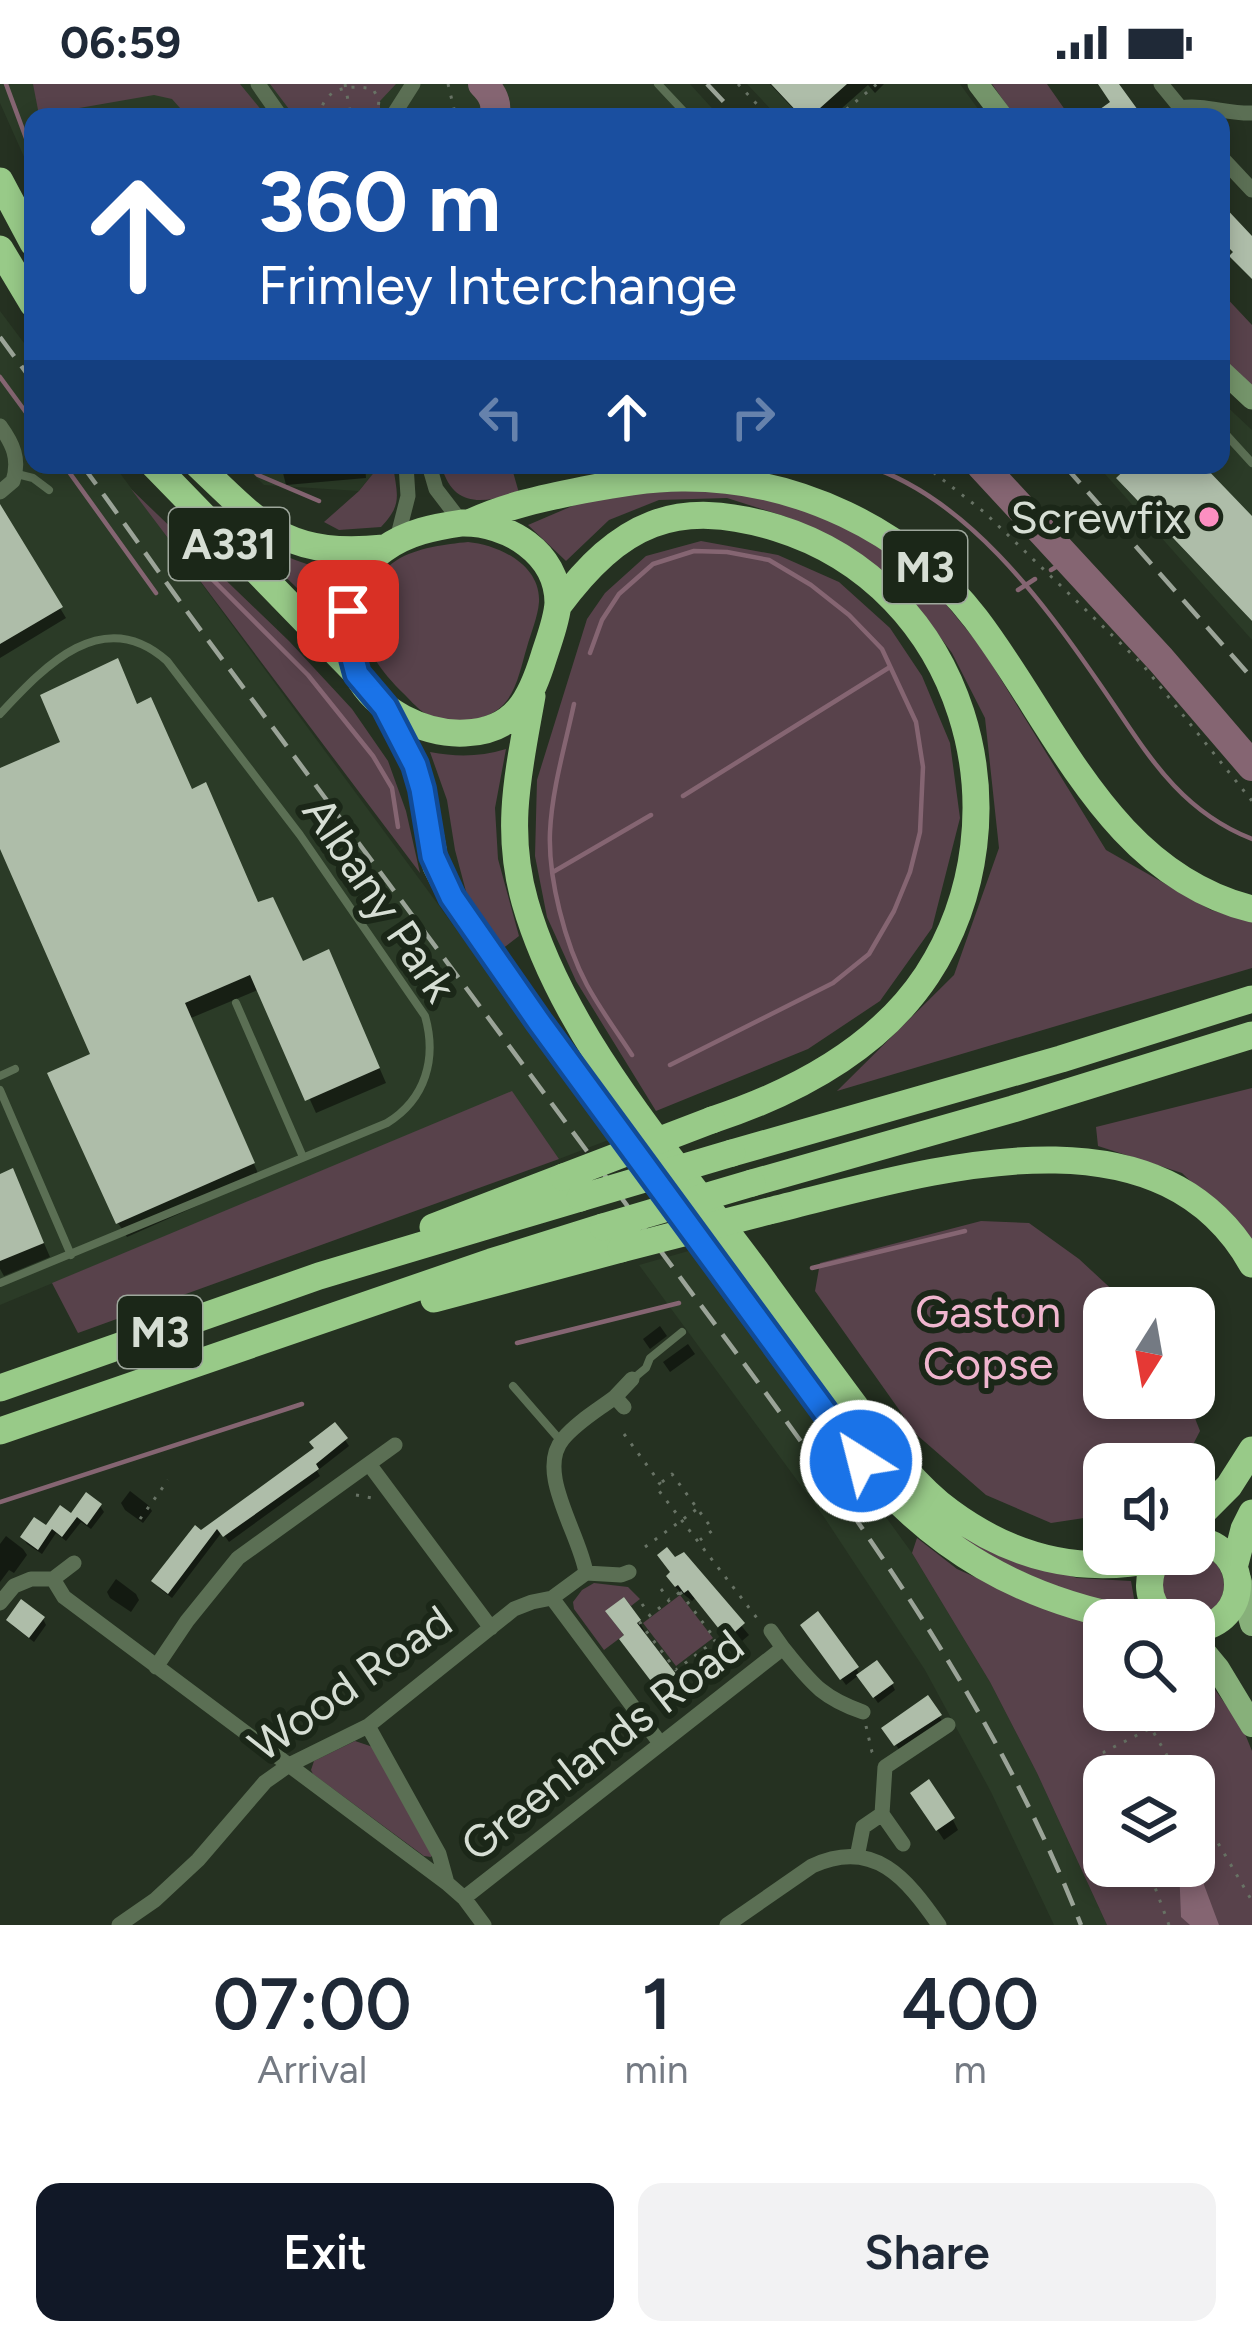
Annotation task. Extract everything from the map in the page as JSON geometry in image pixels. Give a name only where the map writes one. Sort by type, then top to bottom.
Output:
[{"type":"highway","points":[[0,181],[24,226]]},
{"type":"highway","points":[[0,250],[24,289]]},
{"type":"highway","points":[[0,282],[24,307]]},
{"type":"highway","name":"A331","points":[[163,474],[357,674]]},
{"type":"highway","name":"A331","points":[[208,474],[258,521],[314,548],[336,551],[390,545]]},
{"type":"highway","name":"M3","points":[[465,523],[496,510],[556,496],[682,478],[768,486],[837,510],[893,541],[956,595],[1086,786],[1136,844],[1198,888],[1252,909]]},
{"type":"highway","name":"M3","points":[[0,1388],[572,1188],[817,1075],[890,1020],[926,976],[959,909],[974,844],[975,769],[949,682],[926,640],[876,581],[818,544],[758,523],[703,514],[679,516],[618,542],[596,560],[558,606]]},
{"type":"highway","points":[[1083,1564],[1042,1558],[980,1531],[934,1498],[878,1436],[633,1105],[578,1023],[545,960],[520,881],[513,835],[514,798],[532,696],[558,606],[555,586],[538,553],[506,532],[465,523],[427,528],[390,545],[355,584],[348,640],[357,674],[385,707],[420,779],[433,856],[452,897],[872,1476],[907,1512],[976,1564],[1053,1599],[1083,1607]]},
{"type":"highway","points":[[385,707],[426,728],[463,734],[502,723],[532,696]]},
{"type":"highway","name":"M3","points":[[572,1188],[732,1154],[1252,999]]},
{"type":"highway","name":"M3","points":[[0,1431],[246,1346],[612,1238],[752,1183],[1252,1035]]},
{"type":"highway","name":"M3","points":[[612,1238],[769,1211],[922,1175],[1052,1159],[1144,1174],[1190,1197],[1219,1220],[1252,1264]]},
{"type":"highway","points":[[1215,1500],[1252,1450]]},
{"type":"highway","points":[[1215,1624],[1234,1604],[1244,1529],[1252,1513]]},
{"type":"highway","points":[[1215,1545],[1237,1572]]},
{"type":"main road","points":[[978,84],[996,108]]},
{"type":"main road","points":[[1230,378],[1252,399]]},
{"type":"main road","points":[[1237,1572],[1252,1624]]},
{"type":"main road","points":[[1215,1665],[1252,1725]]},
{"type":"street","points":[[1161,84],[1181,108]]},
{"type":"street","points":[[1230,167],[1252,190]]},
{"type":"street","points":[[0,426],[12,443],[16,474],[0,492]]},
{"type":"street","points":[[390,545],[407,505],[408,474]]},
{"type":"street","points":[[432,474],[436,489],[465,523]]},
{"type":"street","points":[[632,1379],[620,1402],[561,1441],[553,1475],[586,1573],[635,1573]]},
{"type":"street","points":[[156,1667],[229,1568],[395,1445]]},
{"type":"street","points":[[369,1464],[491,1628]]},
{"type":"street","points":[[0,1604],[14,1586],[31,1579],[52,1579],[74,1563]]},
{"type":"street","name":"Wood Road","points":[[119,1925],[184,1874],[265,1782],[368,1726],[514,1610],[552,1598],[586,1573]]},
{"type":"street","points":[[52,1579],[63,1594],[156,1667],[448,1884],[484,1925]]},
{"type":"street","points":[[552,1598],[660,1743]]},
{"type":"street","name":"Greenlands Road","points":[[766,1628],[817,1689],[863,1712]]},
{"type":"street","name":"Greenlands Road","points":[[464,1898],[783,1648]]},
{"type":"street","points":[[903,1844],[882,1814],[885,1767],[948,1725]]},
{"type":"street","points":[[368,1726],[439,1854],[448,1884]]},
{"type":"street","points":[[857,1857],[863,1827],[882,1814]]},
{"type":"street","points":[[727,1925],[818,1863],[857,1857],[898,1873],[939,1925]]},
{"type":"lane","points":[[658,84],[681,108]]},
{"type":"lane","points":[[1230,439],[1252,463]]},
{"type":"lane","points":[[16,474],[33,478],[49,490]]},
{"type":"lane","name":"Albany Park","points":[[0,715],[44,668],[85,644],[119,639],[157,653],[300,835],[425,1016],[431,1040],[422,1088],[387,1123],[0,1283]]},
{"type":"lane","points":[[236,1003],[303,1156]]},
{"type":"lane","points":[[0,1076],[15,1069]]},
{"type":"lane","points":[[0,1090],[71,1255]]},
{"type":"lane","points":[[632,1379],[682,1332]]},
{"type":"lane","points":[[514,1386],[561,1441]]},
{"type":"path","points":[[739,84],[762,108]]},
{"type":"path","points":[[848,108],[878,84]]},
{"type":"path","points":[[321,108],[327,96],[345,85],[373,89],[378,108]]},
{"type":"path","points":[[935,474],[984,512],[1142,664],[1252,801]]},
{"type":"path","points":[[624,1434],[660,1484]]},
{"type":"path","points":[[697,1542],[713,1530],[672,1474],[656,1487],[697,1542],[766,1628]]},
{"type":"path","points":[[140,1519],[168,1480]]},
{"type":"path","points":[[330,1490],[396,1499]]},
{"type":"path","points":[[645,1547],[698,1508]]},
{"type":"path","points":[[661,1589],[670,1600]]},
{"type":"path","points":[[680,1592],[716,1640],[676,1670],[640,1622],[670,1600],[680,1592]]},
{"type":"path","points":[[642,1604],[650,1615]]},
{"type":"path","points":[[863,1712],[872,1751],[885,1767]]},
{"type":"path","points":[[1105,1755],[1151,1728],[1167,1755]]},
{"type":"path","points":[[1215,1838],[1252,1901]]},
{"type":"path","points":[[1155,1887],[1169,1925]]},
{"type":"shaded area","points":[[0,84],[690,84],[712,108],[24,108],[24,157],[0,103]]},
{"type":"shaded area","points":[[747,84],[960,84],[977,108],[770,108]]},
{"type":"shaded area","points":[[0,311],[24,343],[24,474],[121,474],[611,1139],[559,1159],[511,1092],[0,1305]]},
{"type":"shaded area","points":[[1230,409],[1252,430],[1252,640],[1105,474],[1230,474]]},
{"type":"shaded area","points":[[253,474],[373,474],[359,491],[264,485]]},
{"type":"shaded area","points":[[692,1250],[912,1553],[990,1682],[1083,1873],[1083,1887],[1090,1887],[1107,1925],[1054,1925],[991,1792],[925,1670],[824,1517],[639,1265]]},
{"type":"shaded area","points":[[1180,1887],[1205,1887],[1219,1925],[1190,1925],[1181,1917]]},
{"type":"green space","points":[[33,84],[240,84],[260,108],[180,108],[172,99],[154,95],[79,108],[38,108]]},
{"type":"green space","points":[[270,84],[396,84],[380,101],[380,108],[288,108]]},
{"type":"green space","points":[[992,84],[1047,84],[1064,108],[1009,108]]},
{"type":"green space","points":[[1230,302],[1252,325],[1252,387],[1230,365]]},
{"type":"green space","points":[[373,474],[394,474],[396,505],[381,527],[339,530],[324,522]]},
{"type":"green space","points":[[445,474],[514,474],[519,493],[471,499],[454,490]]},
{"type":"green space","points":[[705,488],[780,499],[838,522],[926,580],[981,647],[1106,850],[1211,910],[1252,922],[1252,968],[837,1091],[954,975],[999,848],[985,718],[952,653],[908,594],[844,545],[787,517],[727,498],[659,500],[609,520],[566,561],[528,525],[584,501],[643,489]]},
{"type":"green space","points":[[131,489],[289,641],[352,709],[388,761],[420,873]]},
{"type":"green space","points":[[241,534],[289,558],[341,573],[326,616]]},
{"type":"green space","points":[[701,541],[778,555],[839,582],[890,628],[922,676],[950,743],[960,818],[932,928],[880,1001],[808,1049],[656,1111],[576,981],[547,917],[535,856],[537,780],[587,619],[605,593],[646,556]]},
{"type":"green space","points":[[468,542],[516,559],[533,577],[539,602],[518,678],[507,700],[485,716],[453,720],[423,712],[384,672],[366,637],[365,611],[377,581],[397,560],[441,545]]},
{"type":"green space","points":[[506,749],[495,808],[498,859],[519,936],[502,949],[468,899],[447,800],[430,752],[468,755]]},
{"type":"green space","points":[[1252,1088],[1252,1240],[1182,1173],[1098,1146],[1096,1127]]},
{"type":"green space","points":[[512,1091],[559,1159],[78,1333],[52,1283]]},
{"type":"green space","name":"Gaston Copse","points":[[981,1221],[1029,1223],[1109,1287],[1083,1287],[1083,1419],[1195,1419],[1200,1431],[1194,1443],[1083,1443],[1083,1518],[1051,1523],[986,1495],[917,1435],[815,1291],[820,1263]]},
{"type":"green space","points":[[945,1519],[1012,1556],[1077,1578],[1131,1581],[1134,1599],[1097,1599],[1027,1579],[963,1544]]},
{"type":"green space","points":[[917,1538],[957,1569],[1083,1616],[1083,1731],[1215,1731],[1215,1690],[1243,1729],[1252,1751],[1252,1925],[1107,1925],[1090,1887],[1215,1887],[1215,1755],[1083,1755],[1083,1873],[990,1682],[912,1553]]},
{"type":"green space","points":[[1215,1563],[1222,1573],[1222,1597],[1215,1607],[1215,1599],[1164,1597],[1164,1575],[1215,1575]]},
{"type":"green space","points":[[594,1583],[628,1587],[640,1599],[631,1606],[624,1597],[606,1612],[624,1635],[604,1650],[574,1609],[573,1602],[582,1590]]},
{"type":"green space","points":[[680,1595],[713,1638],[676,1666],[643,1623]]},
{"type":"green space","points":[[355,1741],[376,1748],[431,1857],[313,1774],[314,1761]]},
{"type":"building","points":[[771,84],[847,84],[820,108],[794,108]]},
{"type":"building","points":[[1098,84],[1119,84],[1136,108],[1102,108],[1110,102]]},
{"type":"building","points":[[1230,213],[1252,236],[1252,279],[1230,257]]},
{"type":"building","points":[[1120,474],[1212,474],[1252,516],[1252,621],[1116,478]]},
{"type":"building","points":[[0,504],[63,607],[0,644]]},
{"type":"building","points":[[118,658],[137,704],[151,697],[192,789],[206,782],[258,902],[273,897],[303,961],[329,949],[380,1068],[305,1101],[250,975],[185,1003],[255,1163],[116,1224],[47,1073],[90,1054],[0,849],[0,768],[60,742],[40,695]]},
{"type":"building","points":[[13,1168],[44,1243],[0,1261],[0,1174]]},
{"type":"building","points":[[335,1422],[348,1438],[316,1464],[319,1469],[223,1537],[217,1529],[168,1594],[151,1581],[195,1525],[201,1530],[314,1448],[309,1442]]},
{"type":"building","points":[[86,1492],[102,1504],[87,1525],[77,1517],[62,1537],[52,1529],[38,1550],[20,1537],[34,1517],[46,1525],[60,1505],[71,1513]]},
{"type":"building","points":[[667,1547],[675,1557],[684,1552],[745,1623],[727,1639],[688,1590],[684,1593],[666,1576],[670,1572],[657,1555]]},
{"type":"building","points":[[624,1597],[641,1620],[637,1623],[676,1674],[657,1689],[619,1639],[624,1635],[605,1611]]},
{"type":"building","points":[[21,1599],[45,1617],[29,1638],[6,1620]]},
{"type":"building","points":[[818,1611],[859,1667],[840,1680],[800,1625]]},
{"type":"building","points":[[877,1660],[894,1683],[873,1698],[856,1675]]},
{"type":"building","points":[[928,1695],[942,1715],[894,1746],[881,1728]]},
{"type":"building","points":[[929,1779],[955,1818],[936,1831],[910,1793]]},
{"type":"waterway","points":[[6,84],[24,133]]},
{"type":"waterway","points":[[483,84],[495,108]]},
{"type":"waterway","points":[[0,377],[24,410]]},
{"type":"waterway","points":[[70,474],[156,593]]},
{"type":"waterway","points":[[257,474],[319,501]]},
{"type":"waterway","points":[[887,474],[936,501],[998,554],[1052,618],[1163,773],[1202,811],[1252,839]]},
{"type":"waterway","points":[[989,474],[1252,766]]},
{"type":"waterway","points":[[590,653],[602,620],[619,594],[653,564],[694,551],[769,560],[811,585],[882,649],[916,722],[923,767],[920,832],[894,911],[869,954],[833,983],[670,1065]]},
{"type":"waterway","points":[[1051,570],[1069,559]]},
{"type":"waterway","points":[[199,566],[308,675],[373,756],[392,788],[398,827]]},
{"type":"waterway","points":[[1018,590],[1035,579]]},
{"type":"waterway","points":[[683,796],[890,667]]},
{"type":"waterway","points":[[574,704],[551,816],[555,890],[579,969],[632,1055]]},
{"type":"waterway","points":[[553,872],[651,815]]},
{"type":"waterway","points":[[812,1268],[965,1231]]},
{"type":"waterway","points":[[517,1343],[679,1303]]},
{"type":"waterway","points":[[0,1502],[302,1404]]},
{"type":"railway","points":[[707,84],[730,108]]},
{"type":"railway","points":[[0,337],[24,370]]},
{"type":"railway","points":[[89,474],[884,1560],[992,1737],[1081,1925]]},
{"type":"railway","points":[[1072,474],[1252,678]]},
{"type":"place","name":"Screwfix","points":[[1209,517]]},
{"type":"route","points":[[348,611],[348,640],[357,674],[385,707],[415,765],[433,856],[452,897],[861,1461]]}]
